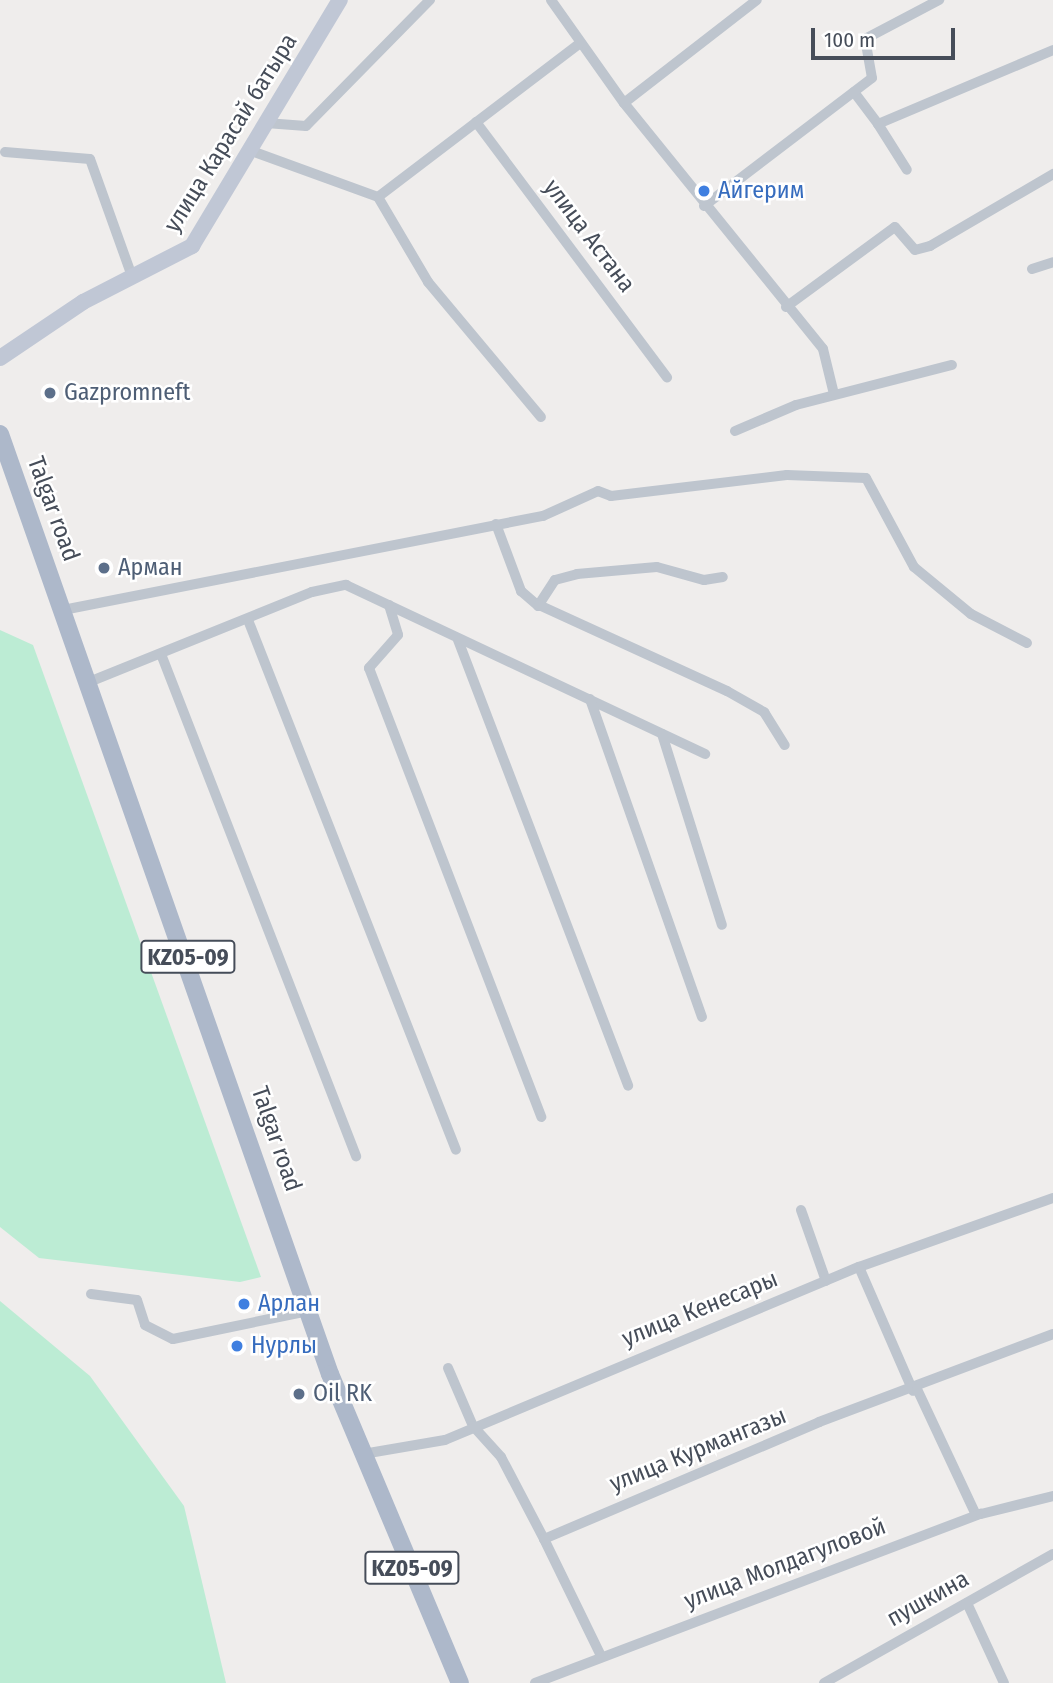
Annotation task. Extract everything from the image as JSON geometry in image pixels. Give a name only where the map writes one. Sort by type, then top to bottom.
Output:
[{"type":"main road","name":"Talgar road","points":[[0,434],[309,1311],[363,1454],[460,1683]]},
{"type":"street","name":"улица Карасай батыра","points":[[0,358],[132,276],[192,246],[339,0]]},
{"type":"street","points":[[265,123],[306,126],[430,0]]},
{"type":"street","points":[[551,0],[579,44],[624,103],[704,206],[822,349],[834,394]]},
{"type":"street","points":[[624,103],[757,0]]},
{"type":"street","points":[[704,206],[872,78],[874,67],[862,52],[865,39],[939,0]]},
{"type":"street","points":[[378,197],[579,44]]},
{"type":"street","points":[[878,124],[1053,50]]},
{"type":"street","points":[[854,92],[907,170]]},
{"type":"street","name":"улица Астана","points":[[476,122],[667,377]]},
{"type":"street","points":[[249,150],[378,197],[428,282],[541,417]]},
{"type":"street","points":[[5,152],[90,159],[132,276]]},
{"type":"street","points":[[786,307],[895,227],[915,250],[930,246],[1053,174]]},
{"type":"street","points":[[1032,270],[1053,262]]},
{"type":"street","points":[[735,431],[834,394],[952,365]]},
{"type":"street","points":[[61,605],[543,516],[597,491],[611,496],[787,475],[866,478],[914,568],[971,614],[1027,643]]},
{"type":"street","points":[[496,524],[521,592],[539,605],[727,691],[764,712],[785,745]]},
{"type":"street","points":[[539,605],[555,580],[578,574],[657,567],[704,580],[723,576]]},
{"type":"street","points":[[89,682],[346,585],[705,754]]},
{"type":"street","points":[[389,605],[398,635],[369,668],[541,1117]]},
{"type":"street","points":[[248,620],[456,1150]]},
{"type":"street","points":[[458,640],[628,1086]]},
{"type":"street","points":[[161,654],[356,1156]]},
{"type":"street","points":[[590,699],[702,1017]]},
{"type":"street","points":[[662,734],[722,925]]},
{"type":"street","name":"улица Кенесары","points":[[363,1454],[416,1447],[473,1426],[859,1267],[1053,1198]]},
{"type":"street","points":[[801,1210],[826,1281]]},
{"type":"street","points":[[859,1267],[975,1516]]},
{"type":"street","points":[[91,1294],[137,1300],[145,1325],[173,1339],[309,1311]]},
{"type":"street","name":"улица Курмангазы","points":[[544,1539],[819,1422],[915,1390],[1053,1335]]},
{"type":"street","points":[[448,1368],[473,1426],[501,1457],[601,1656]]},
{"type":"street","name":"улица Молдагуловой","points":[[535,1683],[975,1516],[1053,1496]]},
{"type":"street","name":"пушкина","points":[[824,1683],[1053,1554]]},
{"type":"street","points":[[967,1603],[1004,1683]]},
{"type":"green space","points":[[0,630],[33,645],[261,1277],[240,1282],[39,1258],[0,1227]]},
{"type":"green space","points":[[0,1301],[90,1376],[184,1506],[226,1683],[0,1683]]},
{"type":"place","name":"Айгерим","points":[[704,191]]},
{"type":"place","name":"Gazpromneft","points":[[50,393]]},
{"type":"place","name":"Арман","points":[[104,568]]},
{"type":"place","name":"Арлан","points":[[244,1304]]},
{"type":"place","name":"Нурлы","points":[[237,1346]]},
{"type":"place","name":"Oil RK","points":[[299,1394]]}]
